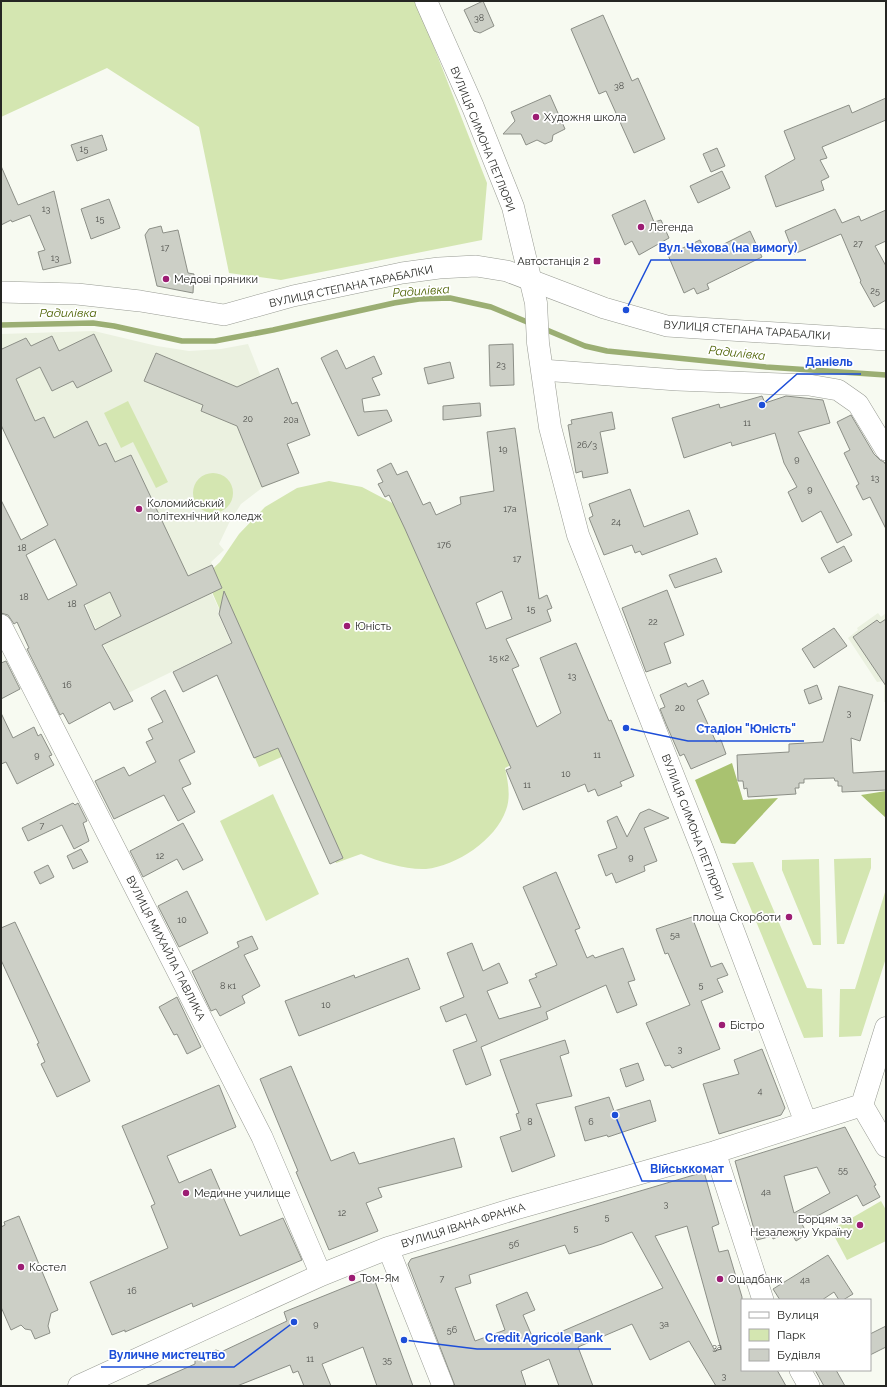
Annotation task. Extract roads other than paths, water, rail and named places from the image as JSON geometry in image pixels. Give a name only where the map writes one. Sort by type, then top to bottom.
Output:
[{"type":"street","name":"ВУЛИЦЯ СИМОНА ПЕТЛЮРИ","points":[[426,1],[473,107],[513,207],[528,278],[536,303],[538,343],[550,428],[578,535],[703,851],[806,1123]]},
{"type":"street","name":"ВУЛИЦЯ СТЕПАНА ТАРАБАЛКИ","points":[[1,292],[77,294],[117,298],[224,315],[294,296],[402,273],[439,268],[489,267],[528,278],[604,308],[668,326],[886,340]]},
{"type":"street","points":[[542,370],[677,380],[809,385],[838,390],[858,404],[886,450]]},
{"type":"street","name":"ВУЛИЦЯ МИХАЙЛА ПАВЛИКА","points":[[1,625],[262,1137],[321,1275]]},
{"type":"street","points":[[886,1028],[862,1105],[886,1146]]},
{"type":"street","name":"ВУЛИЦЯ ІВАНА ФРАНКА","points":[[78,1386],[321,1275],[388,1248],[514,1209],[715,1152],[862,1105]]},
{"type":"street","points":[[715,1152],[763,1299]]},
{"type":"street","points":[[388,1248],[443,1386]]},
{"type":"street","points":[[801,1371],[809,1386]]},
{"type":"waterway","name":"Радилівка","points":[[1,325],[93,323],[114,326],[182,341],[215,341],[273,330],[394,303],[419,299],[450,298],[491,307],[532,324]]},
{"type":"waterway","name":"Радилівка","points":[[542,328],[585,346],[607,351],[766,367],[886,375]]},
{"type":"place","name":"Художня школа","points":[[536,117]]},
{"type":"place","name":"Легенда","points":[[641,227]]},
{"type":"place","name":"Автостанція 2","points":[[597,261]]},
{"type":"place","name":"Медові пряники","points":[[166,279]]},
{"type":"place","name":"Вул. Чехова (на вимогу)","points":[[626,310]]},
{"type":"place","name":"Даніель","points":[[762,405]]},
{"type":"place","name":"Коломийський політехнічний коледж","points":[[139,509]]},
{"type":"place","name":"Юність","points":[[347,626]]},
{"type":"place","name":"Стадіон \"Юність\"","points":[[626,728]]},
{"type":"place","name":"площа Скорботи","points":[[789,917]]},
{"type":"place","name":"Бістро","points":[[722,1025]]},
{"type":"place","name":"Військкомат","points":[[615,1115]]},
{"type":"place","name":"Медичне училище","points":[[186,1193]]},
{"type":"place","name":"Борцям за Незалежну Україну","points":[[860,1225]]},
{"type":"place","name":"Костел","points":[[21,1267]]},
{"type":"place","name":"Том-Ям","points":[[352,1278]]},
{"type":"place","name":"Ощадбанк","points":[[720,1279]]},
{"type":"place","name":"Вуличне мистецтво","points":[[294,1322]]},
{"type":"place","name":"Credit Agricole Bank","points":[[404,1340]]}]
